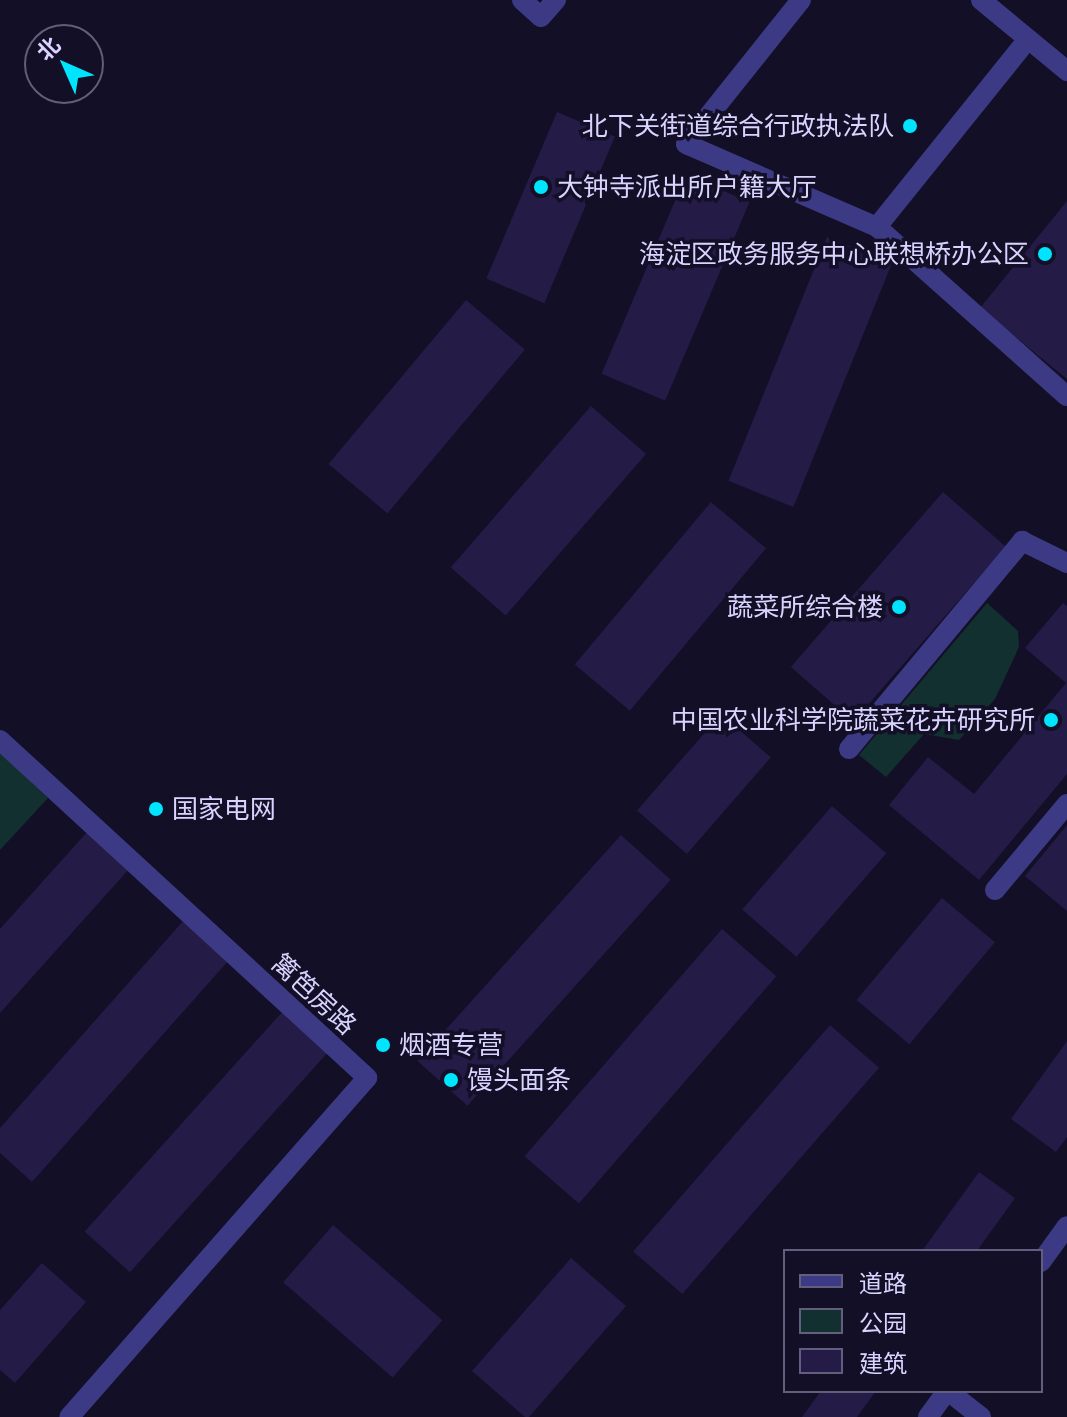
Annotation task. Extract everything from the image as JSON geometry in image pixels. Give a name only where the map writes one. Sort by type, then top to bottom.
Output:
[{"type":"street","points":[[522,0],[541,17],[556,0]]},
{"type":"street","points":[[801,0],[686,144],[877,227],[1067,396]]},
{"type":"street","points":[[981,0],[1067,71]]},
{"type":"street","points":[[877,227],[1028,39]]},
{"type":"street","points":[[849,749],[1022,541],[1067,563]]},
{"type":"street","name":"篱笆房路","points":[[0,740],[367,1078],[69,1417]]},
{"type":"street","points":[[995,890],[1067,804]]},
{"type":"street","points":[[1043,1259],[1067,1226]]},
{"type":"street","points":[[928,1417],[946,1393]]},
{"type":"street","points":[[951,1393],[981,1417]]},
{"type":"green space","points":[[987,603],[1018,631],[1019,647],[995,699],[959,740],[924,734],[886,777],[859,755]]},
{"type":"green space","points":[[0,752],[48,798],[0,850]]},
{"type":"building","points":[[557,112],[615,137],[544,303],[486,279]]},
{"type":"building","points":[[686,175],[750,202],[665,401],[602,374]]},
{"type":"building","name":"海淀区政务服务中心联想桥办公区","points":[[1067,201],[1067,379],[980,308]]},
{"type":"building","points":[[827,237],[892,263],[793,507],[728,481]]},
{"type":"building","points":[[466,300],[525,349],[387,513],[328,464]]},
{"type":"building","points":[[591,406],[646,454],[506,615],[451,568]]},
{"type":"building","name":"蔬菜所综合楼","points":[[943,492],[1006,546],[853,722],[791,667]]},
{"type":"building","points":[[711,502],[766,548],[630,711],[575,664]]},
{"type":"building","name":"中国农业科学院蔬菜花卉研究所","points":[[1063,603],[1067,606],[1067,774],[979,880],[889,805],[928,757],[974,794],[1066,683],[1025,648]]},
{"type":"building","points":[[721,714],[771,757],[687,854],[637,811]]},
{"type":"building","points":[[832,806],[886,853],[796,957],[742,909]]},
{"type":"building","points":[[1067,825],[1067,911],[1025,876]]},
{"type":"building","points":[[88,831],[130,868],[0,1013],[0,929]]},
{"type":"building","points":[[621,835],[671,880],[467,1106],[418,1061]]},
{"type":"building","points":[[942,898],[995,942],[909,1044],[857,1000]]},
{"type":"building","points":[[184,920],[229,960],[32,1182],[0,1153],[0,1128]]},
{"type":"building","points":[[722,929],[776,976],[579,1203],[525,1156]]},
{"type":"building","points":[[284,1010],[329,1051],[130,1272],[85,1231]]},
{"type":"building","points":[[830,1025],[879,1068],[682,1294],[633,1251]]},
{"type":"building","points":[[1067,1041],[1067,1137],[1056,1152],[1011,1119]]},
{"type":"building","points":[[979,1172],[1015,1198],[978,1249],[923,1249]]},
{"type":"building","points":[[333,1225],[442,1320],[393,1377],[283,1282]]},
{"type":"building","points":[[571,1258],[626,1306],[529,1417],[525,1417],[472,1371]]},
{"type":"building","points":[[42,1263],[86,1302],[15,1383],[0,1370],[0,1310]]},
{"type":"building","points":[[820,1393],[875,1393],[857,1417],[802,1417]]},
{"type":"place","name":"北下关街道综合行政执法队","points":[[910,126]]},
{"type":"place","name":"大钟寺派出所户籍大厅","points":[[541,187]]},
{"type":"place","name":"海淀区政务服务中心联想桥办公区","points":[[1045,254]]},
{"type":"place","name":"蔬菜所综合楼","points":[[899,607]]},
{"type":"place","name":"中国农业科学院蔬菜花卉研究所","points":[[1051,720]]},
{"type":"place","name":"国家电网","points":[[156,809]]},
{"type":"place","name":"烟酒专营","points":[[383,1045]]},
{"type":"place","name":"馒头面条","points":[[451,1080]]}]
